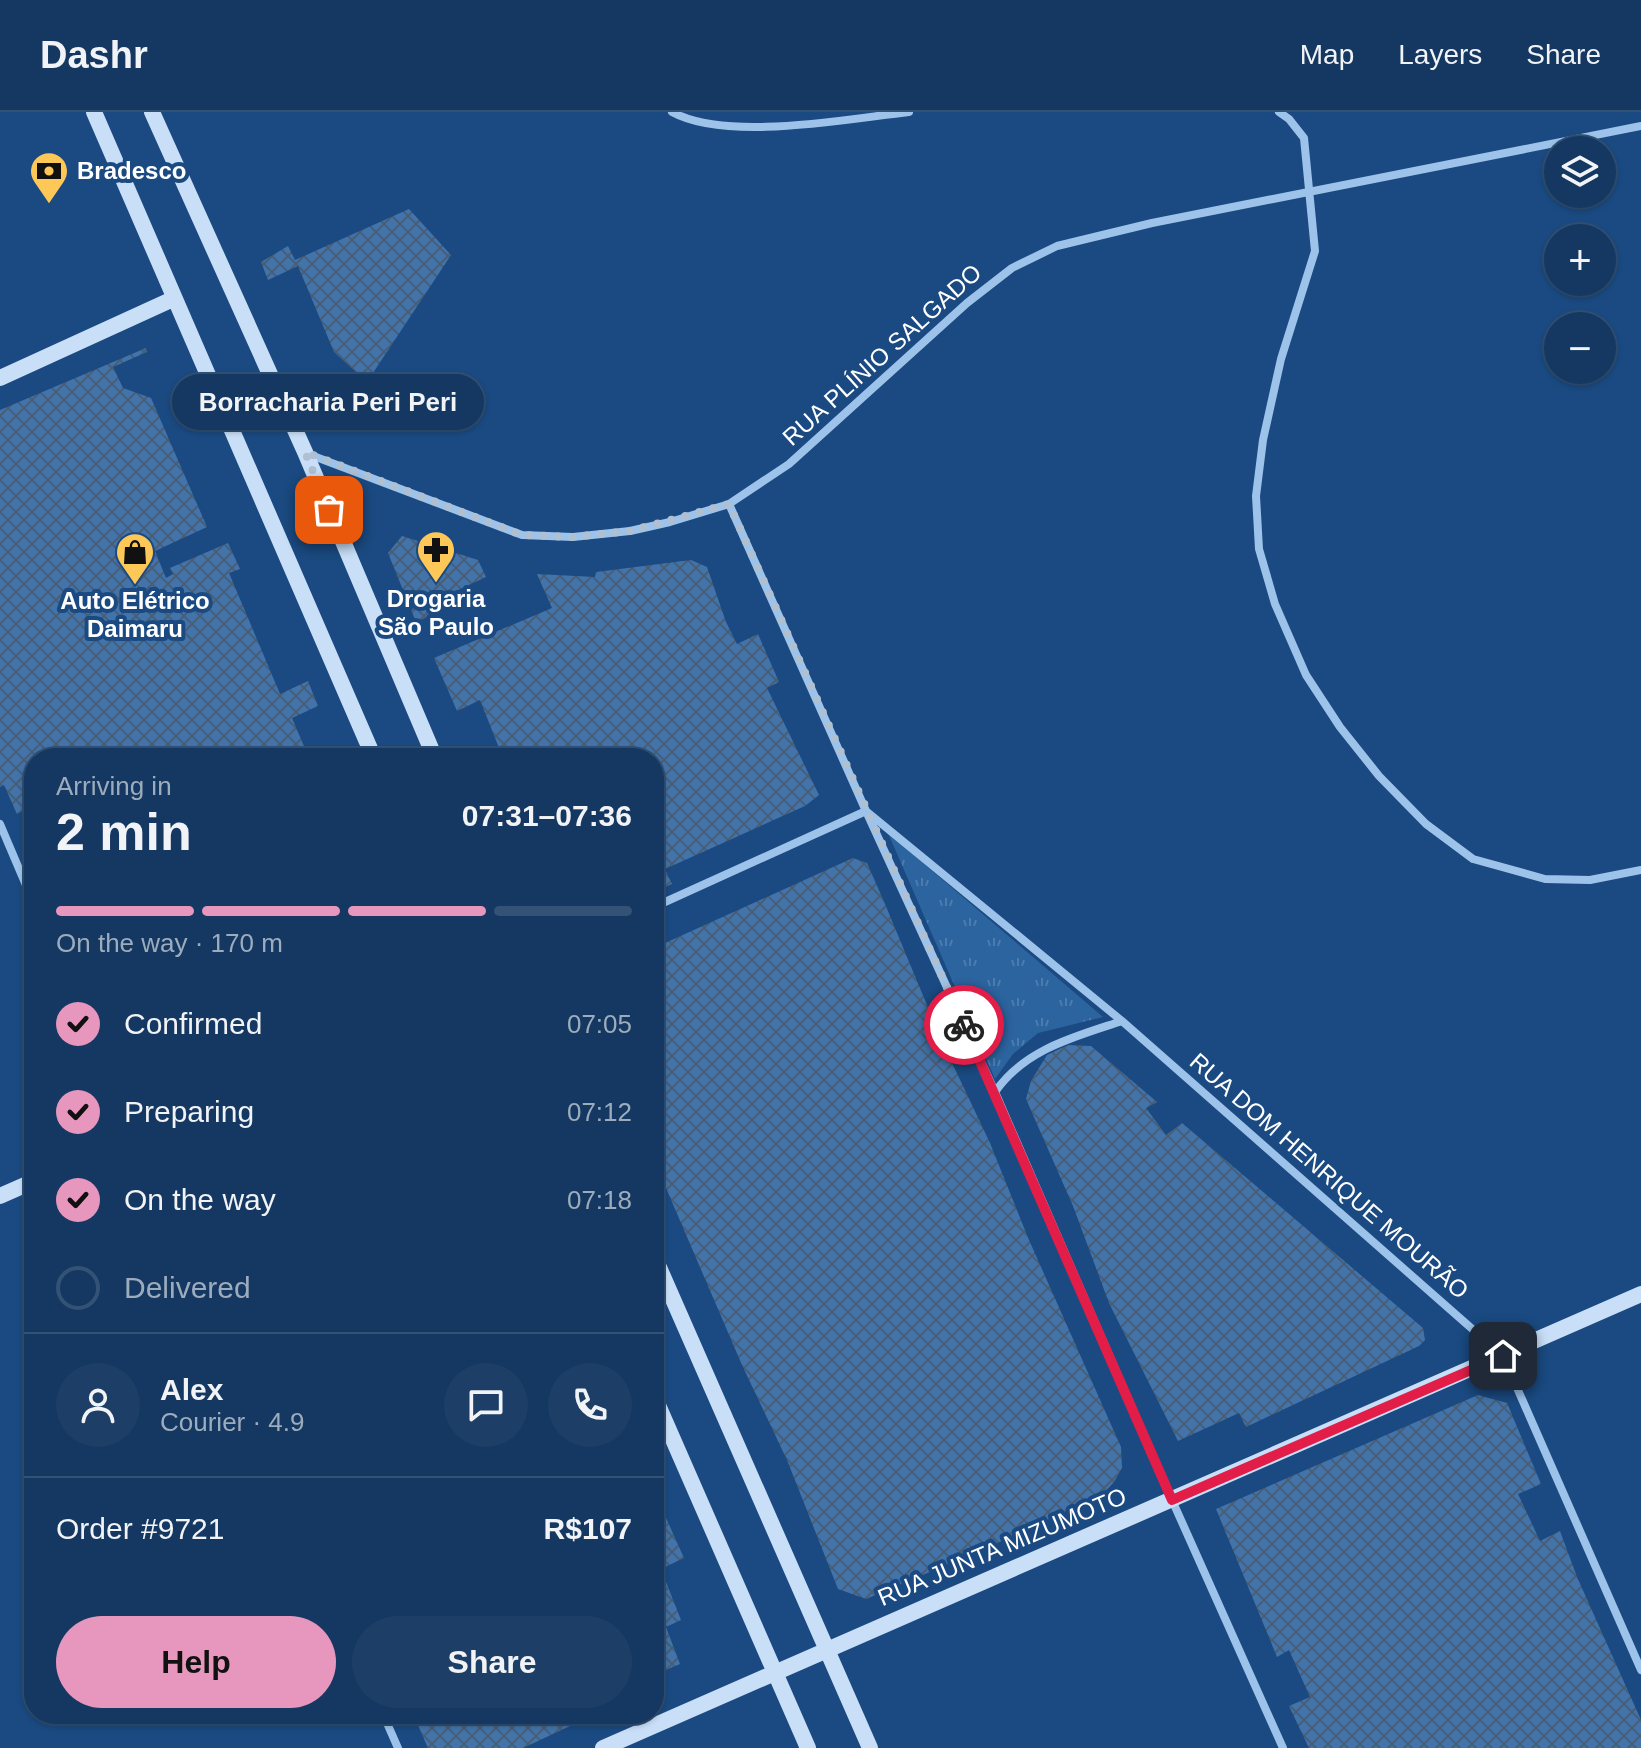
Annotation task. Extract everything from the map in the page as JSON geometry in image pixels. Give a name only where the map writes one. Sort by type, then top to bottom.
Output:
[{"type":"main road","points":[[94,112],[370,748]]},
{"type":"main road","points":[[152,112],[305,452],[431,748]]},
{"type":"main road","points":[[0,378],[173,299]]},
{"type":"main road","points":[[0,1196],[24,1185]]},
{"type":"main road","points":[[664,1279],[870,1748]]},
{"type":"main road","name":"RUA JUNTA MIZUMOTO","points":[[664,1722],[1641,1294]]},
{"type":"main road","points":[[664,1419],[808,1748]]},
{"type":"main road","name":"RUA JUNTA MIZUMOTO","points":[[603,1748],[659,1724]]},
{"type":"street","points":[[672,112],[688,120],[747,129],[909,112]]},
{"type":"street","points":[[1279,112],[1304,138],[1315,251],[1278,373],[1263,440],[1256,496],[1259,549],[1275,604],[1306,675],[1340,727],[1379,776],[1426,824],[1473,859],[1545,879],[1590,880],[1641,870]]},
{"type":"street","name":"RUA PLÍNIO SALGADO","points":[[305,452],[522,535],[573,537],[630,531],[729,504],[789,464],[967,303],[1012,268],[1057,246],[1310,190],[1641,126]]},
{"type":"street","points":[[729,504],[995,1092],[1283,1748]]},
{"type":"street","points":[[664,902],[866,811]]},
{"type":"street","name":"RUA DOM HENRIQUE MOURÃO","points":[[866,811],[1122,1021],[1503,1356],[1641,1670]]},
{"type":"street","points":[[0,824],[24,880]]},
{"type":"street","points":[[995,1092],[1006,1076],[1049,1045],[1122,1021]]},
{"type":"street","points":[[387,1724],[398,1748]]},
{"type":"green space","points":[[888,833],[1103,1017],[1038,1033],[1013,1054],[995,1079]]},
{"type":"building","points":[[409,209],[451,255],[367,382],[334,352],[298,266],[268,280],[261,262],[288,246],[295,260]]},
{"type":"building","points":[[146,348],[147,352],[113,367],[123,388],[151,398],[207,527],[155,551],[166,578],[173,574],[170,568],[228,543],[240,569],[229,573],[280,694],[308,681],[318,706],[292,718],[305,748],[24,748],[24,810],[17,814],[4,785],[0,787],[0,410]]},
{"type":"building","name":"Drogaria São Paulo","points":[[402,536],[478,560],[486,577],[456,591],[461,602],[416,622],[388,553]]},
{"type":"building","points":[[691,560],[707,567],[737,644],[758,634],[779,682],[767,688],[819,795],[805,806],[665,869],[672,884],[664,888],[664,748],[499,748],[480,700],[457,711],[434,658],[552,608],[537,574],[595,577],[596,572]]},
{"type":"building","points":[[853,858],[867,863],[1121,1447],[1122,1468],[1105,1492],[991,1546],[866,1599],[838,1589],[787,1460],[742,1365],[664,1183],[664,943]]},
{"type":"building","points":[[1068,1045],[1091,1046],[1157,1102],[1146,1108],[1166,1135],[1182,1123],[1423,1328],[1425,1340],[1419,1346],[1246,1427],[1239,1413],[1178,1441],[1109,1303],[1073,1206],[1026,1099],[1031,1081],[1047,1055]]},
{"type":"building","points":[[1478,1395],[1507,1403],[1541,1484],[1518,1494],[1540,1541],[1560,1531],[1577,1577],[1641,1720],[1641,1748],[1309,1748],[1289,1706],[1310,1697],[1289,1650],[1277,1657],[1216,1509]]},
{"type":"building","points":[[664,1513],[684,1558],[664,1568]]},
{"type":"building","points":[[664,1577],[681,1620],[666,1627],[680,1664],[664,1671]]},
{"type":"building","points":[[417,1724],[574,1724],[523,1748],[428,1748]]},
{"type":"way so far","points":[[329,510],[305,452],[522,535],[573,537],[630,531],[729,504],[964,1025]]},
{"type":"place","name":"Bradesco","points":[[49,205]]},
{"type":"place","name":"Borracharia Peri Peri","points":[[329,510]]},
{"type":"place","name":"Drogaria São Paulo","points":[[436,584]]},
{"type":"place","name":"Auto Elétrico Daimaru","points":[[135,586]]},
{"type":"route","points":[[964,1025],[1172,1500],[1503,1356]]}]
